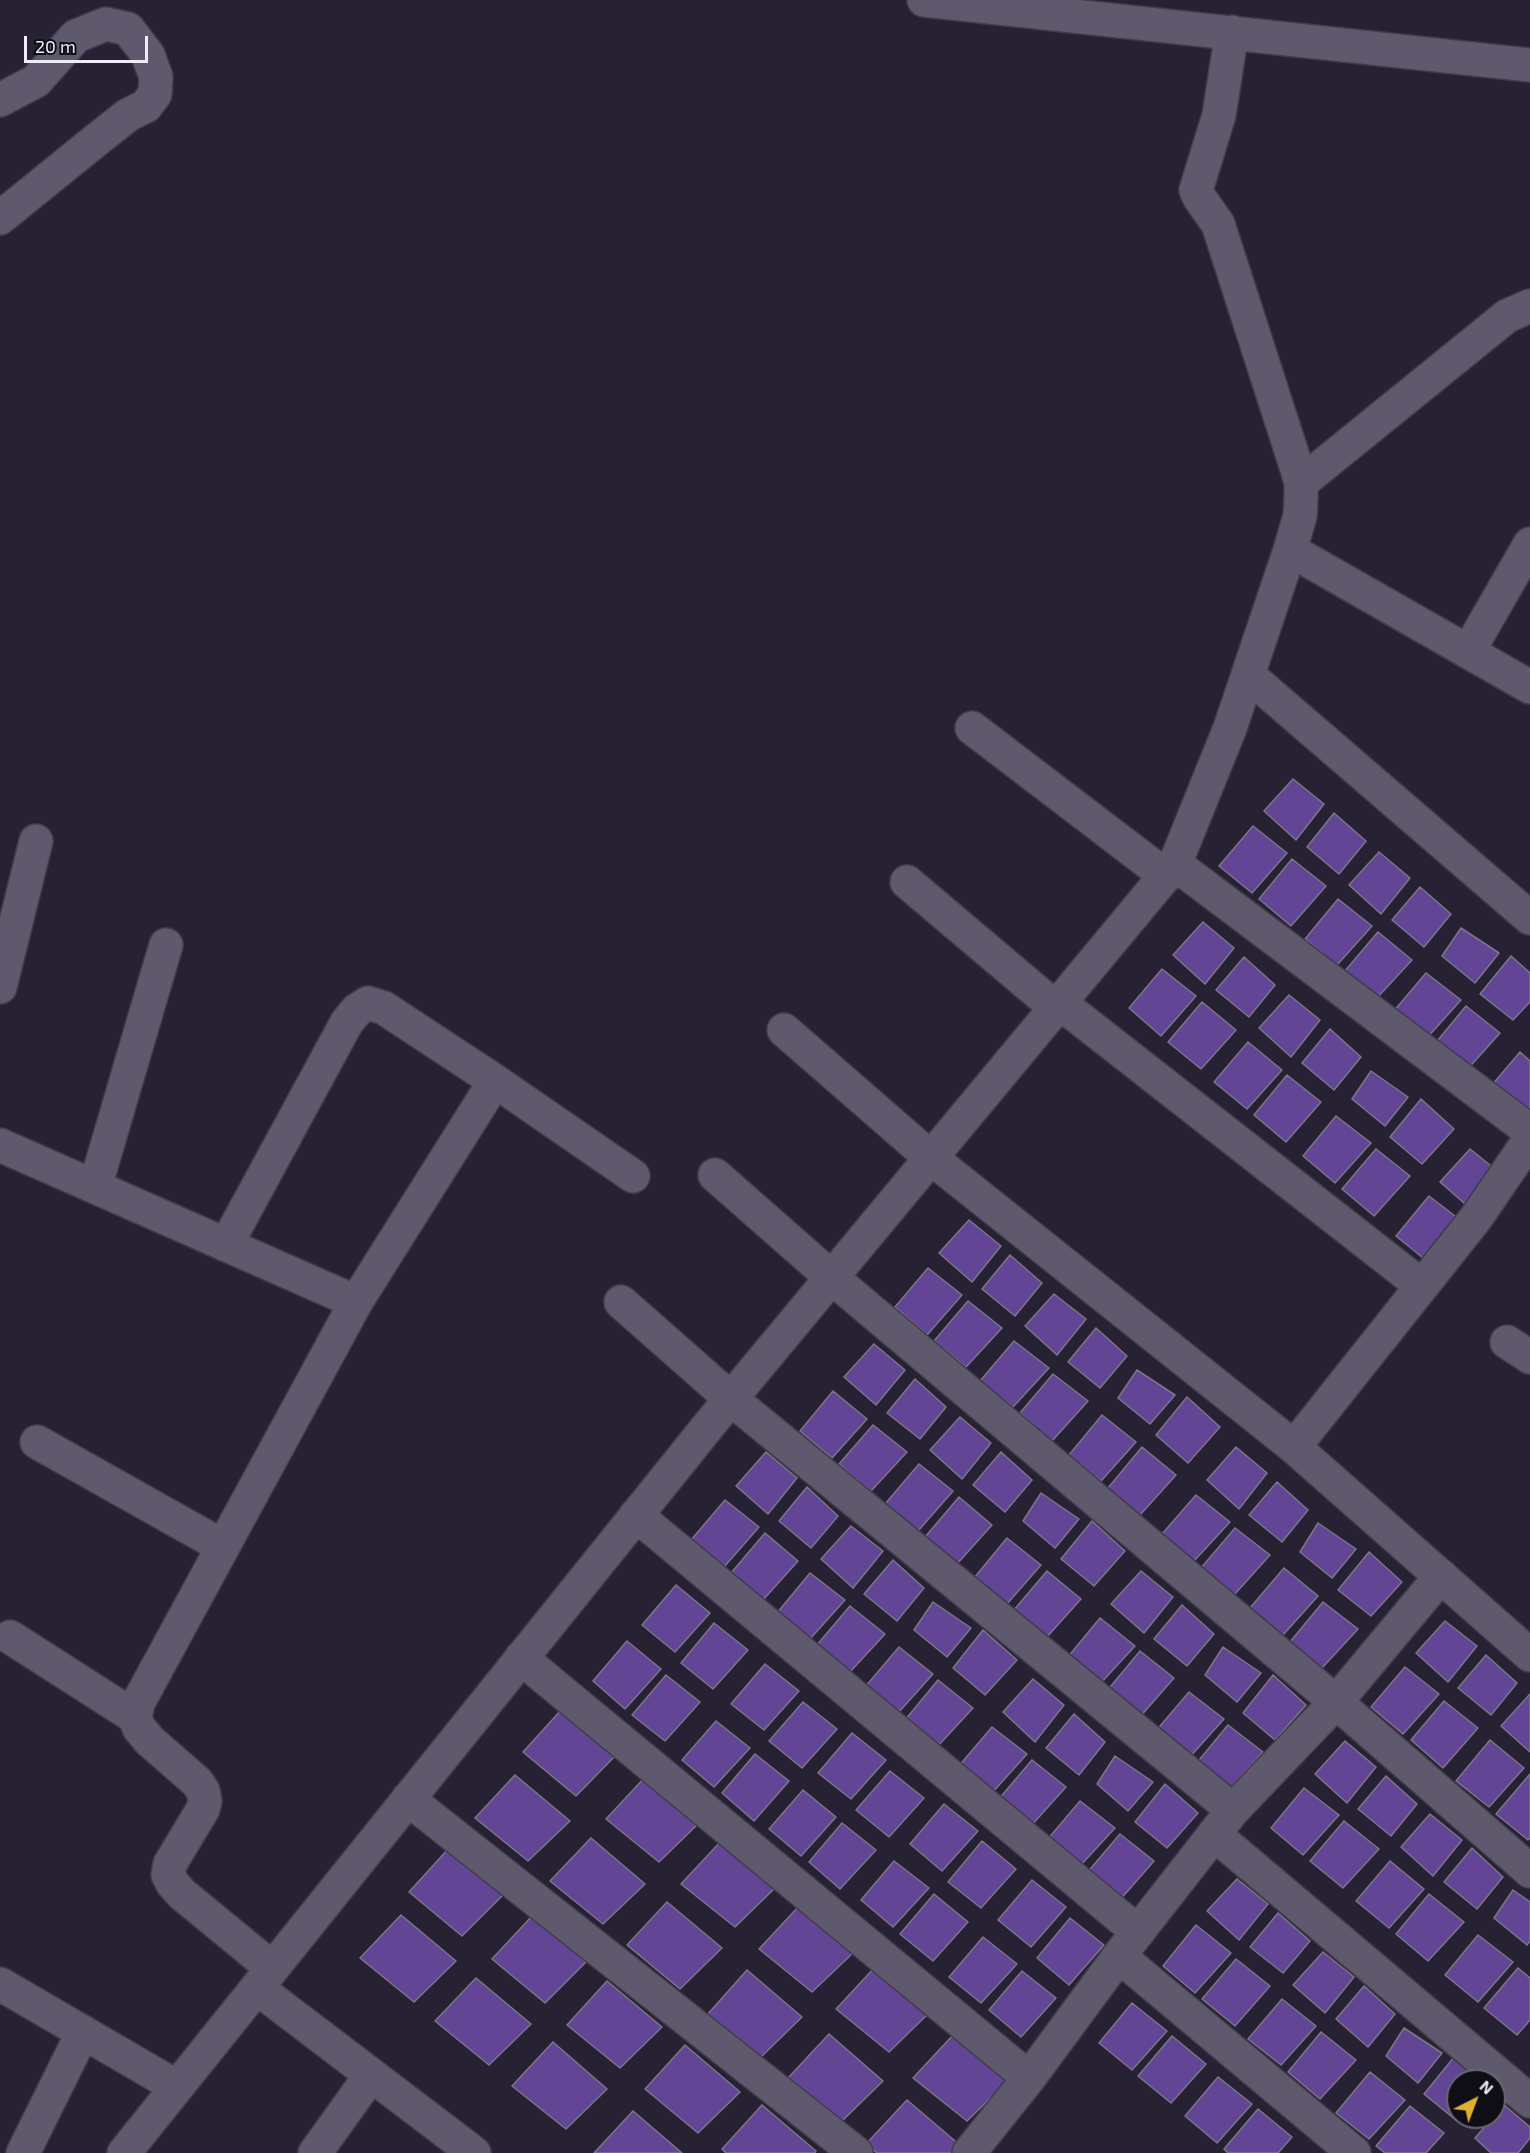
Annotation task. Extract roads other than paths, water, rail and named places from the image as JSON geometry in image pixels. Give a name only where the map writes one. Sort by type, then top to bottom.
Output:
[{"type":"street","points":[[924,0],[1530,64]]},
{"type":"street","points":[[0,100],[36,81],[76,36],[106,24],[128,29],[148,55],[156,76],[155,94],[146,106],[128,115],[0,218]]},
{"type":"street","points":[[124,2153],[636,1515],[831,1277],[1171,870],[1230,728],[1300,516],[1301,483],[1218,224],[1199,197],[1197,186],[1219,116],[1232,32]]},
{"type":"street","points":[[1301,483],[1507,316],[1530,306]]},
{"type":"street","points":[[1468,652],[1530,544]]},
{"type":"street","points":[[1290,550],[1530,687]]},
{"type":"street","points":[[1248,675],[1530,918]]},
{"type":"street","points":[[972,728],[1530,1131]]},
{"type":"street","points":[[0,987],[36,841]]},
{"type":"street","points":[[907,882],[1058,1006],[1422,1286]]},
{"type":"street","points":[[95,1187],[166,945]]},
{"type":"street","points":[[226,1245],[346,1022],[357,1010],[368,1003],[384,1008],[633,1176]]},
{"type":"street","points":[[784,1030],[931,1158],[1294,1447],[1530,1655]]},
{"type":"street","points":[[474,2153],[371,2075],[265,1978],[173,1884],[168,1875],[170,1864],[203,1809],[205,1801],[203,1791],[197,1782],[150,1741],[139,1728],[135,1717],[138,1703],[356,1302],[495,1081]]},
{"type":"street","points":[[1294,1447],[1476,1218],[1530,1139]]},
{"type":"street","points":[[0,1145],[356,1302]]},
{"type":"street","points":[[715,1174],[831,1277],[1336,1702],[1530,1871]]},
{"type":"street","points":[[621,1302],[1224,1822],[1530,2101]]},
{"type":"street","points":[[37,1442],[222,1546]]},
{"type":"street","points":[[636,1515],[1129,1944],[1354,2153]]},
{"type":"street","points":[[969,2153],[1224,1822],[1336,1702],[1441,1576]]},
{"type":"street","points":[[10,1637],[135,1717]]},
{"type":"street","points":[[522,1658],[1029,2078]]},
{"type":"street","points":[[408,1799],[856,2153]]},
{"type":"street","points":[[0,1984],[177,2087]]},
{"type":"street","points":[[23,2153],[82,2032]]},
{"type":"street","points":[[315,2153],[371,2075]]}]
